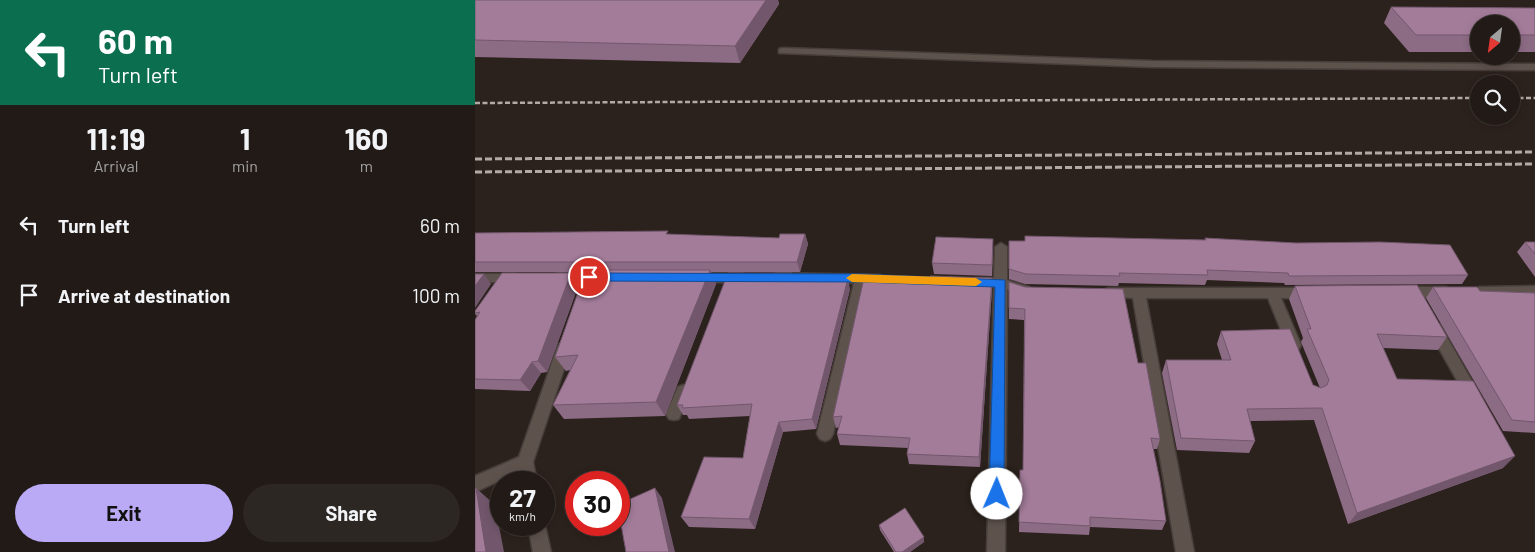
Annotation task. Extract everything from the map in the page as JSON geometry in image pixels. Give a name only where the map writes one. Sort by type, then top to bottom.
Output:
[{"type":"street","points":[[782,51],[1153,64],[1535,67]]},
{"type":"street","points":[[996,552],[1001,247]]},
{"type":"street","points":[[542,277],[609,277]]},
{"type":"street","points":[[582,295],[589,277]]},
{"type":"street","points":[[687,277],[889,279]]},
{"type":"street","points":[[720,295],[727,277]]},
{"type":"street","points":[[475,278],[524,278]]},
{"type":"street","points":[[495,292],[505,278]]},
{"type":"street","points":[[825,434],[861,278]]},
{"type":"street","points":[[963,281],[1001,283],[1025,291],[1035,291]]},
{"type":"street","points":[[1395,292],[1535,291]]},
{"type":"street","points":[[1092,292],[1320,293]]},
{"type":"street","points":[[1414,292],[1478,404]]},
{"type":"street","points":[[1139,293],[1185,552]]},
{"type":"street","points":[[1273,294],[1299,356]]},
{"type":"street","points":[[527,471],[525,462],[569,332]]},
{"type":"street","points":[[674,414],[688,378]]},
{"type":"street","points":[[475,484],[525,462]]},
{"type":"street","points":[[539,536],[543,552]]},
{"type":"building","points":[[475,0],[766,0],[735,46],[475,40]]},
{"type":"building","points":[[1391,7],[1535,8],[1535,35],[1520,35],[1520,15],[1470,15],[1470,35],[1416,35]]},
{"type":"building","points":[[668,231],[666,234],[779,238],[780,234],[805,234],[797,262],[475,262],[475,233]]},
{"type":"building","points":[[1025,236],[1206,240],[1205,238],[1296,243],[1380,242],[1450,245],[1468,275],[1289,276],[1288,273],[1207,270],[1208,275],[1119,273],[1120,276],[1026,274],[1009,269],[1009,241],[1025,241]]},
{"type":"building","points":[[936,237],[993,239],[992,265],[932,263]]},
{"type":"building","points":[[1525,242],[1535,242],[1535,254]]},
{"type":"building","points":[[586,270],[710,270],[656,402],[553,405],[578,355],[555,357]]},
{"type":"building","points":[[502,273],[571,273],[538,361],[532,362],[520,380],[475,379],[475,320],[480,312],[475,313],[475,311]]},
{"type":"building","points":[[728,273],[792,273],[791,278],[848,278],[812,419],[779,422],[749,519],[681,517],[704,457],[743,458],[752,404],[682,408],[683,405],[677,405]]},
{"type":"building","points":[[475,274],[484,274],[475,286]]},
{"type":"building","points":[[930,276],[992,278],[979,457],[907,454],[910,438],[837,434],[842,416],[833,417],[864,278],[930,278]]},
{"type":"building","points":[[1009,282],[1025,287],[1123,289],[1138,363],[1146,363],[1160,439],[1151,438],[1166,521],[1090,517],[1090,526],[1019,522],[1020,470],[1023,470],[1025,309],[1009,308]]},
{"type":"building","points":[[1417,285],[1447,337],[1377,334],[1397,379],[1473,381],[1515,456],[1357,513],[1322,408],[1247,409],[1255,441],[1181,438],[1166,360],[1231,360],[1221,331],[1290,329],[1313,385],[1321,388],[1327,385],[1329,380],[1307,329],[1311,329],[1295,286]]},
{"type":"building","points":[[1433,287],[1477,287],[1480,291],[1535,293],[1535,422],[1512,420]]},
{"type":"building","points":[[476,488],[486,552],[475,552]]},
{"type":"building","points":[[655,488],[669,552],[626,552],[623,536],[630,536],[630,499]]},
{"type":"building","points":[[905,508],[924,537],[902,552],[896,552],[879,525]]},
{"type":"railway","points":[[475,103],[1470,98]]},
{"type":"railway","points":[[1520,98],[1535,98]]},
{"type":"railway","points":[[475,159],[1535,152]]},
{"type":"railway","points":[[475,172],[1535,164]]},
{"type":"slow traffic","points":[[852,278],[976,282]]},
{"type":"route","points":[[589,277],[861,278],[1001,283],[997,494]]}]
